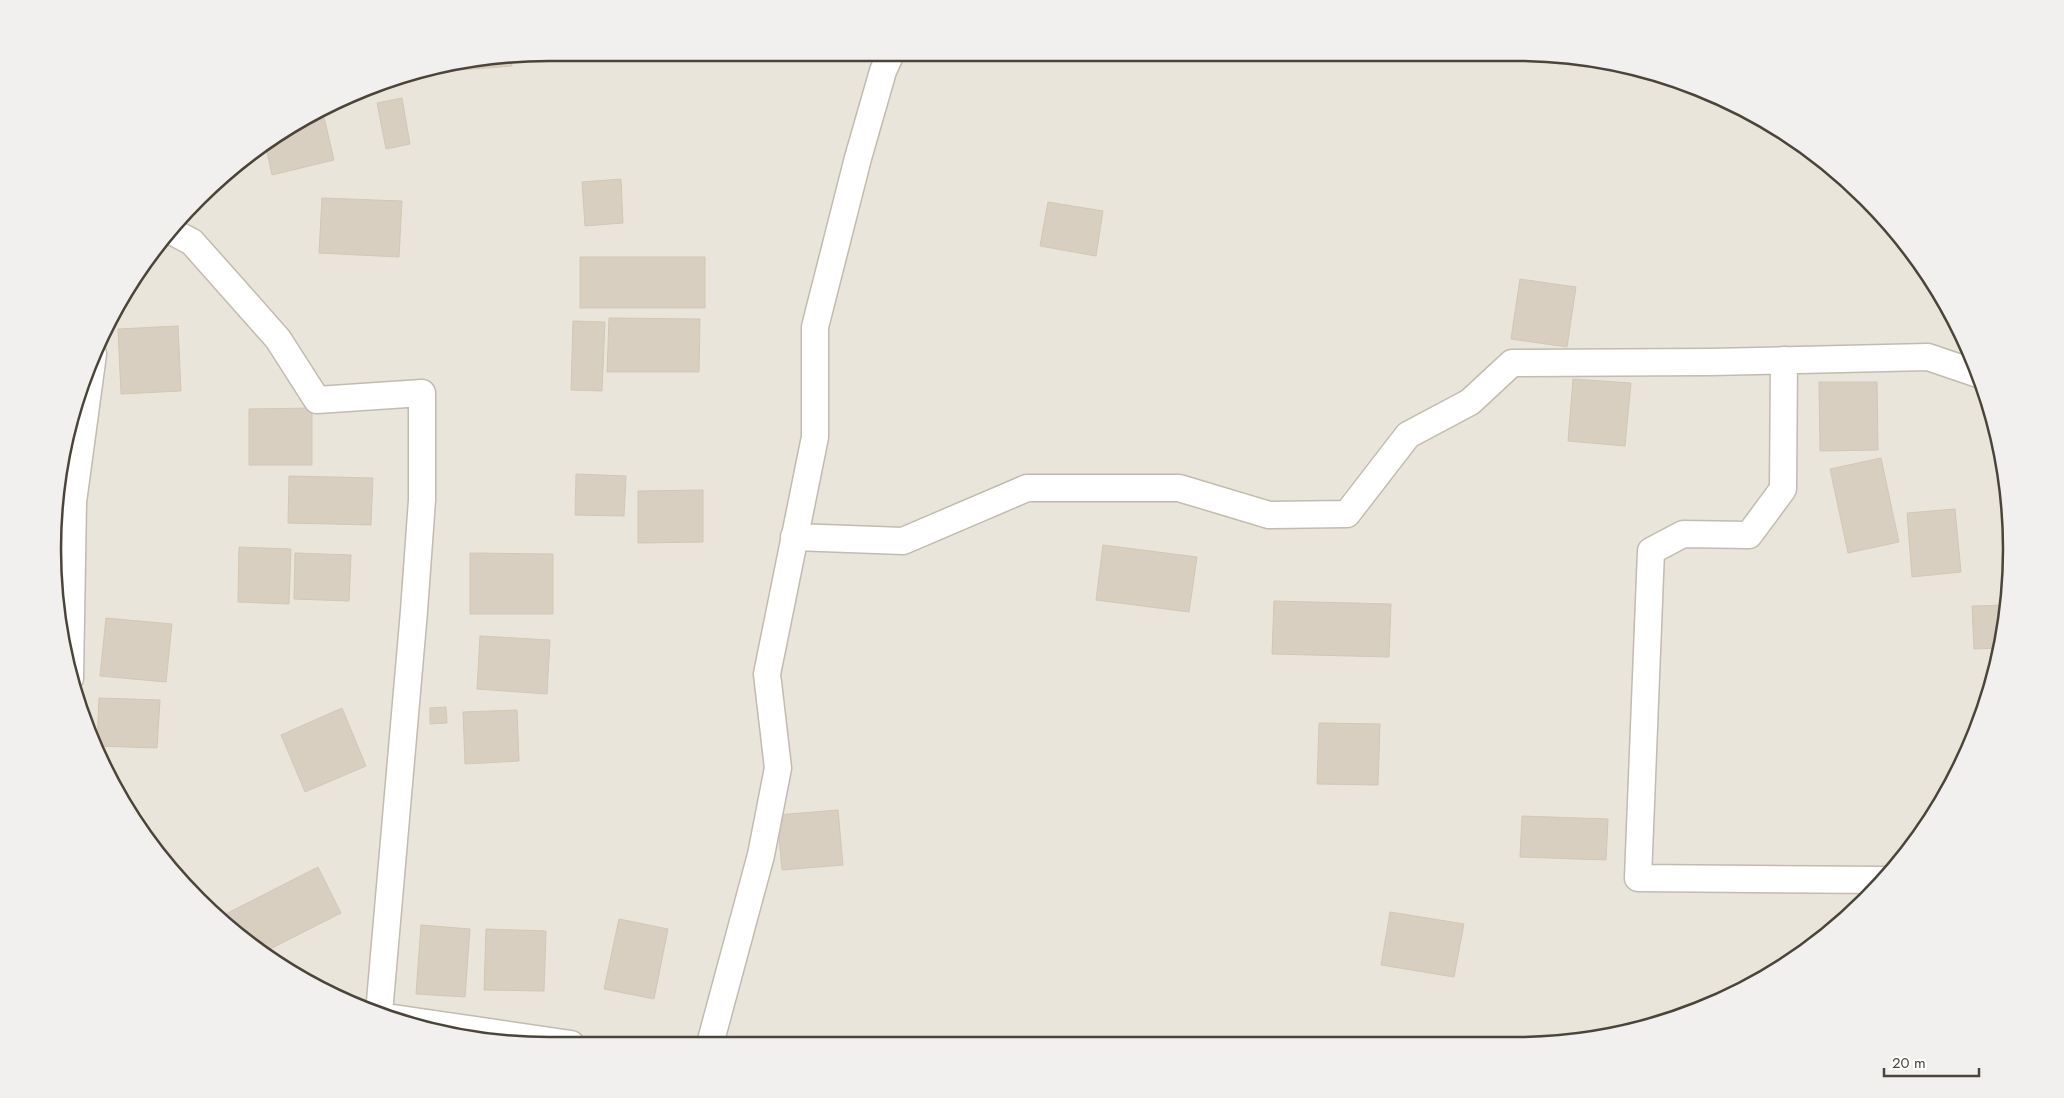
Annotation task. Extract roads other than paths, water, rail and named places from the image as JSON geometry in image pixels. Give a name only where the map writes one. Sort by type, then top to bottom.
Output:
[{"type":"street","points":[[712,1037],[761,855],[778,768],[767,674],[814,436],[815,327],[858,158],[882,70],[887,61]]},
{"type":"street","points":[[176,234],[192,242],[278,338],[317,400],[422,393],[422,500],[380,1006]]},
{"type":"street","points":[[794,537],[903,541],[1027,488],[1179,488],[1269,515],[1348,514],[1408,435],[1470,402],[1512,363],[1928,357],[1969,371]]},
{"type":"street","points":[[1784,360],[1783,490],[1749,535],[1683,534],[1651,551],[1638,878],[1873,880]]},
{"type":"street","points":[[71,642],[73,502],[88,388]]},
{"type":"street","points":[[454,1027],[514,1036]]}]
